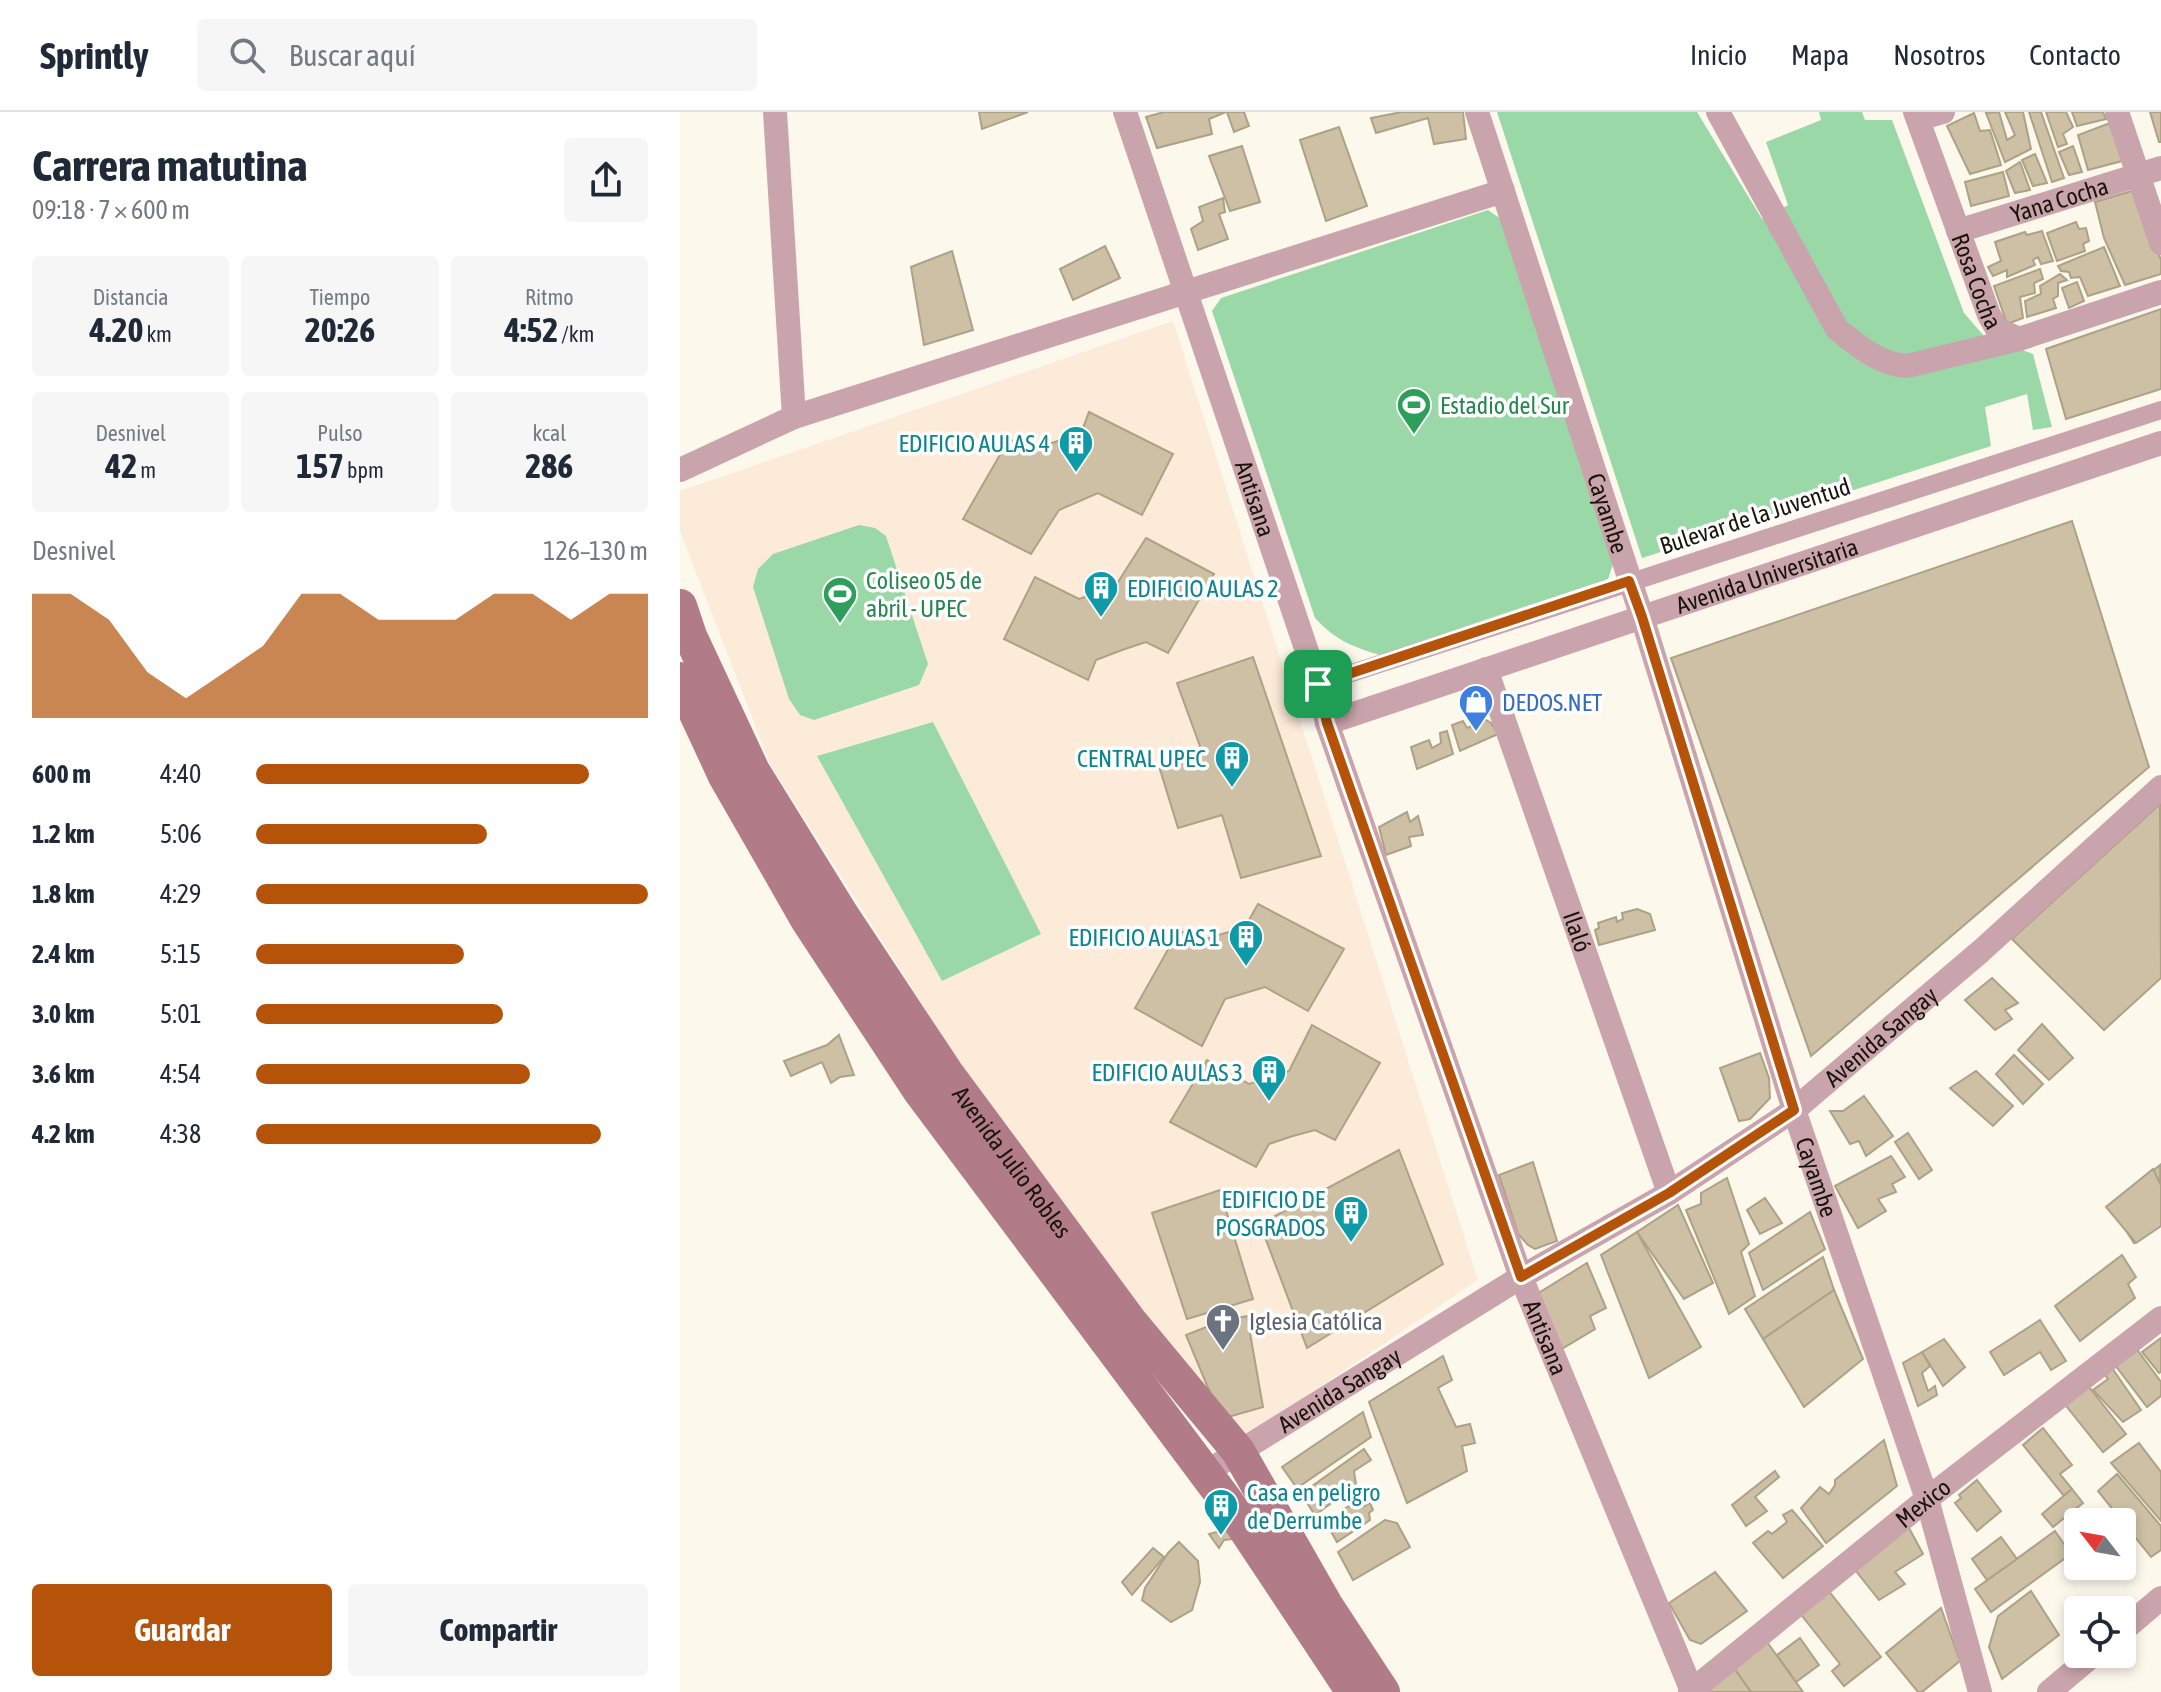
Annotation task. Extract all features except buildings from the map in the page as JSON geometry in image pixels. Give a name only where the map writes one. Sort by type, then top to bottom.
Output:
[{"type":"main road","name":"Avenida Julio Robles","points":[[680,606],[690,636],[753,771],[851,928],[946,1072],[1121,1309],[1238,1451],[1326,1605],[1383,1692]]},
{"type":"main road","name":"Avenida Julio Robles","points":[[680,679],[725,776],[808,921],[919,1090],[1205,1473],[1353,1692]]},
{"type":"street","points":[[775,112],[794,417]]},
{"type":"street","name":"Antisana","points":[[1125,112],[1318,684],[1327,723],[1521,1277],[1691,1692]]},
{"type":"street","name":"Cayambe","points":[[1477,112],[1642,617],[1794,1110],[1927,1499],[1980,1692]]},
{"type":"street","points":[[1718,112],[1837,329],[1855,344],[1892,365],[1907,366],[2019,339]]},
{"type":"street","points":[[1917,116],[1943,112]]},
{"type":"street","points":[[2117,112],[2150,172],[2161,243]]},
{"type":"street","name":"Rosa Cocha","points":[[1917,116],[1997,329],[2019,339],[2161,292]]},
{"type":"street","name":"Yana Cocha","points":[[1958,231],[2150,172]]},
{"type":"street","points":[[680,470],[794,417],[1503,191]]},
{"type":"street","name":"Bulevar de la Juventud","points":[[1318,684],[2161,410]]},
{"type":"street","name":"Avenida Universitaria","points":[[1327,723],[2161,443]]},
{"type":"street","name":"Ilaló","points":[[1486,669],[1669,1193]]},
{"type":"street","name":"Avenida Sangay","points":[[1205,1473],[1521,1277],[1669,1193],[1794,1110],[1981,951],[2161,787]]},
{"type":"street","name":"Mexico","points":[[1691,1692],[1927,1499],[2161,1318]]},
{"type":"street","points":[[2136,1619],[2161,1598]]},
{"type":"street","points":[[2049,1692],[2077,1668]]},
{"type":"shaded area","points":[[1173,321],[1478,1280],[1302,1399],[1237,1438],[964,1070],[770,764],[680,531],[680,491]]},
{"type":"green space","points":[[1497,112],[1697,112],[1762,219],[1788,205],[1766,142],[1821,120],[1819,112],[1862,112],[1865,120],[1892,120],[1964,313],[1984,336],[2033,354],[2052,427],[2033,430],[2027,394],[1985,407],[1991,446],[1642,558]]},
{"type":"green space","name":"Estadio del Sur","points":[[1488,210],[1504,221],[1614,561],[1608,579],[1380,655],[1344,641],[1315,618],[1212,311],[1221,298]]},
{"type":"green space","name":"Coliseo 05 de abril - UPEC","points":[[859,525],[875,528],[886,536],[928,664],[919,685],[814,720],[800,715],[789,699],[753,587],[758,569],[773,554]]},
{"type":"green space","points":[[933,722],[1041,934],[942,981],[817,756]]},
{"type":"place","name":"Estadio del Sur","points":[[1414,436]]},
{"type":"place","name":"EDIFICIO AULAS 4","points":[[1076,474]]},
{"type":"place","name":"EDIFICIO AULAS 2","points":[[1101,619]]},
{"type":"place","name":"Coliseo 05 de abril - UPEC","points":[[840,625]]},
{"type":"place","name":"DEDOS.NET","points":[[1476,733]]},
{"type":"place","name":"CENTRAL UPEC","points":[[1232,789]]},
{"type":"place","name":"EDIFICIO AULAS 1","points":[[1246,968]]},
{"type":"place","name":"EDIFICIO AULAS 3","points":[[1269,1103]]},
{"type":"place","name":"EDIFICIO DE POSGRADOS","points":[[1351,1244]]},
{"type":"place","name":"Iglesia Católica","points":[[1223,1352]]},
{"type":"place","name":"Casa en peligro de Derrumbe","points":[[1221,1537]]},
{"type":"route","points":[[1629,581],[1794,1110],[1669,1193],[1521,1277],[1327,723],[1318,684],[1629,581]]}]
